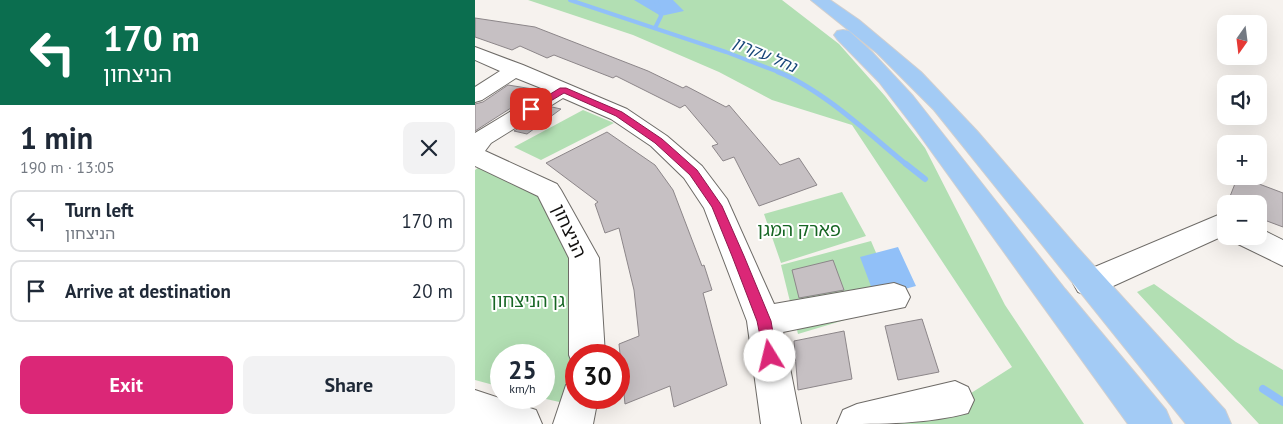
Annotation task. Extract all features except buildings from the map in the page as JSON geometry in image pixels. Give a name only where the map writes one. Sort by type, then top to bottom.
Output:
[{"type":"main road","points":[[802,0],[861,52],[908,105],[1052,297],[1152,424]]},
{"type":"main road","points":[[819,0],[851,21],[875,40],[922,84],[962,129],[1089,283],[1211,424]]},
{"type":"street","points":[[475,53],[619,114],[659,141],[693,172],[717,206],[764,321],[781,424]]},
{"type":"street","points":[[475,96],[516,69]]},
{"type":"street","points":[[475,147],[483,138],[563,90]]},
{"type":"street","name":"הניצחון","points":[[475,156],[548,190],[584,258],[587,344]]},
{"type":"street","points":[[1089,283],[1217,227]]},
{"type":"street","points":[[1266,245],[1283,254]]},
{"type":"street","points":[[764,321],[894,298]]},
{"type":"street","points":[[857,424],[955,400]]},
{"type":"street","points":[[475,409],[523,424]]},
{"type":"street","points":[[573,424],[576,409]]},
{"type":"green space","points":[[528,0],[782,0],[839,44],[885,96],[925,148],[1005,305],[1084,424],[894,424],[946,409],[1012,367],[852,125],[772,100],[719,72],[633,35]]},
{"type":"green space","points":[[583,110],[614,123],[541,160],[514,147]]},
{"type":"green space","name":"גן הניצחון","points":[[479,167],[541,191],[580,260],[577,344],[565,344],[565,403],[555,401],[555,344],[490,344],[490,384],[475,380],[475,170]]},
{"type":"green space","name":"פארק המגן","points":[[842,192],[866,236],[781,263],[764,214]]},
{"type":"green space","points":[[871,241],[898,304],[798,334],[781,265]]},
{"type":"green space","points":[[1154,284],[1236,342],[1283,370],[1283,424],[1259,424],[1137,292]]},
{"type":"water","points":[[634,0],[673,0],[684,11],[661,16]]},
{"type":"water","points":[[898,247],[916,286],[875,297],[860,257]]},
{"type":"waterway","name":"נחל עקרון","points":[[570,0],[726,52],[781,73]]},
{"type":"waterway","points":[[655,28],[661,16],[656,0]]},
{"type":"waterway","name":"נחל עקרון","points":[[778,72],[812,89],[862,127],[907,165]]},
{"type":"waterway","name":"נחל עקרון","points":[[906,164],[925,179]]},
{"type":"waterway","name":"נחל עקרון","points":[[1263,389],[1283,402]]},
{"type":"route","points":[[531,109],[563,90],[619,114],[659,141],[693,172],[717,206],[738,256],[764,321],[770,356]]}]
